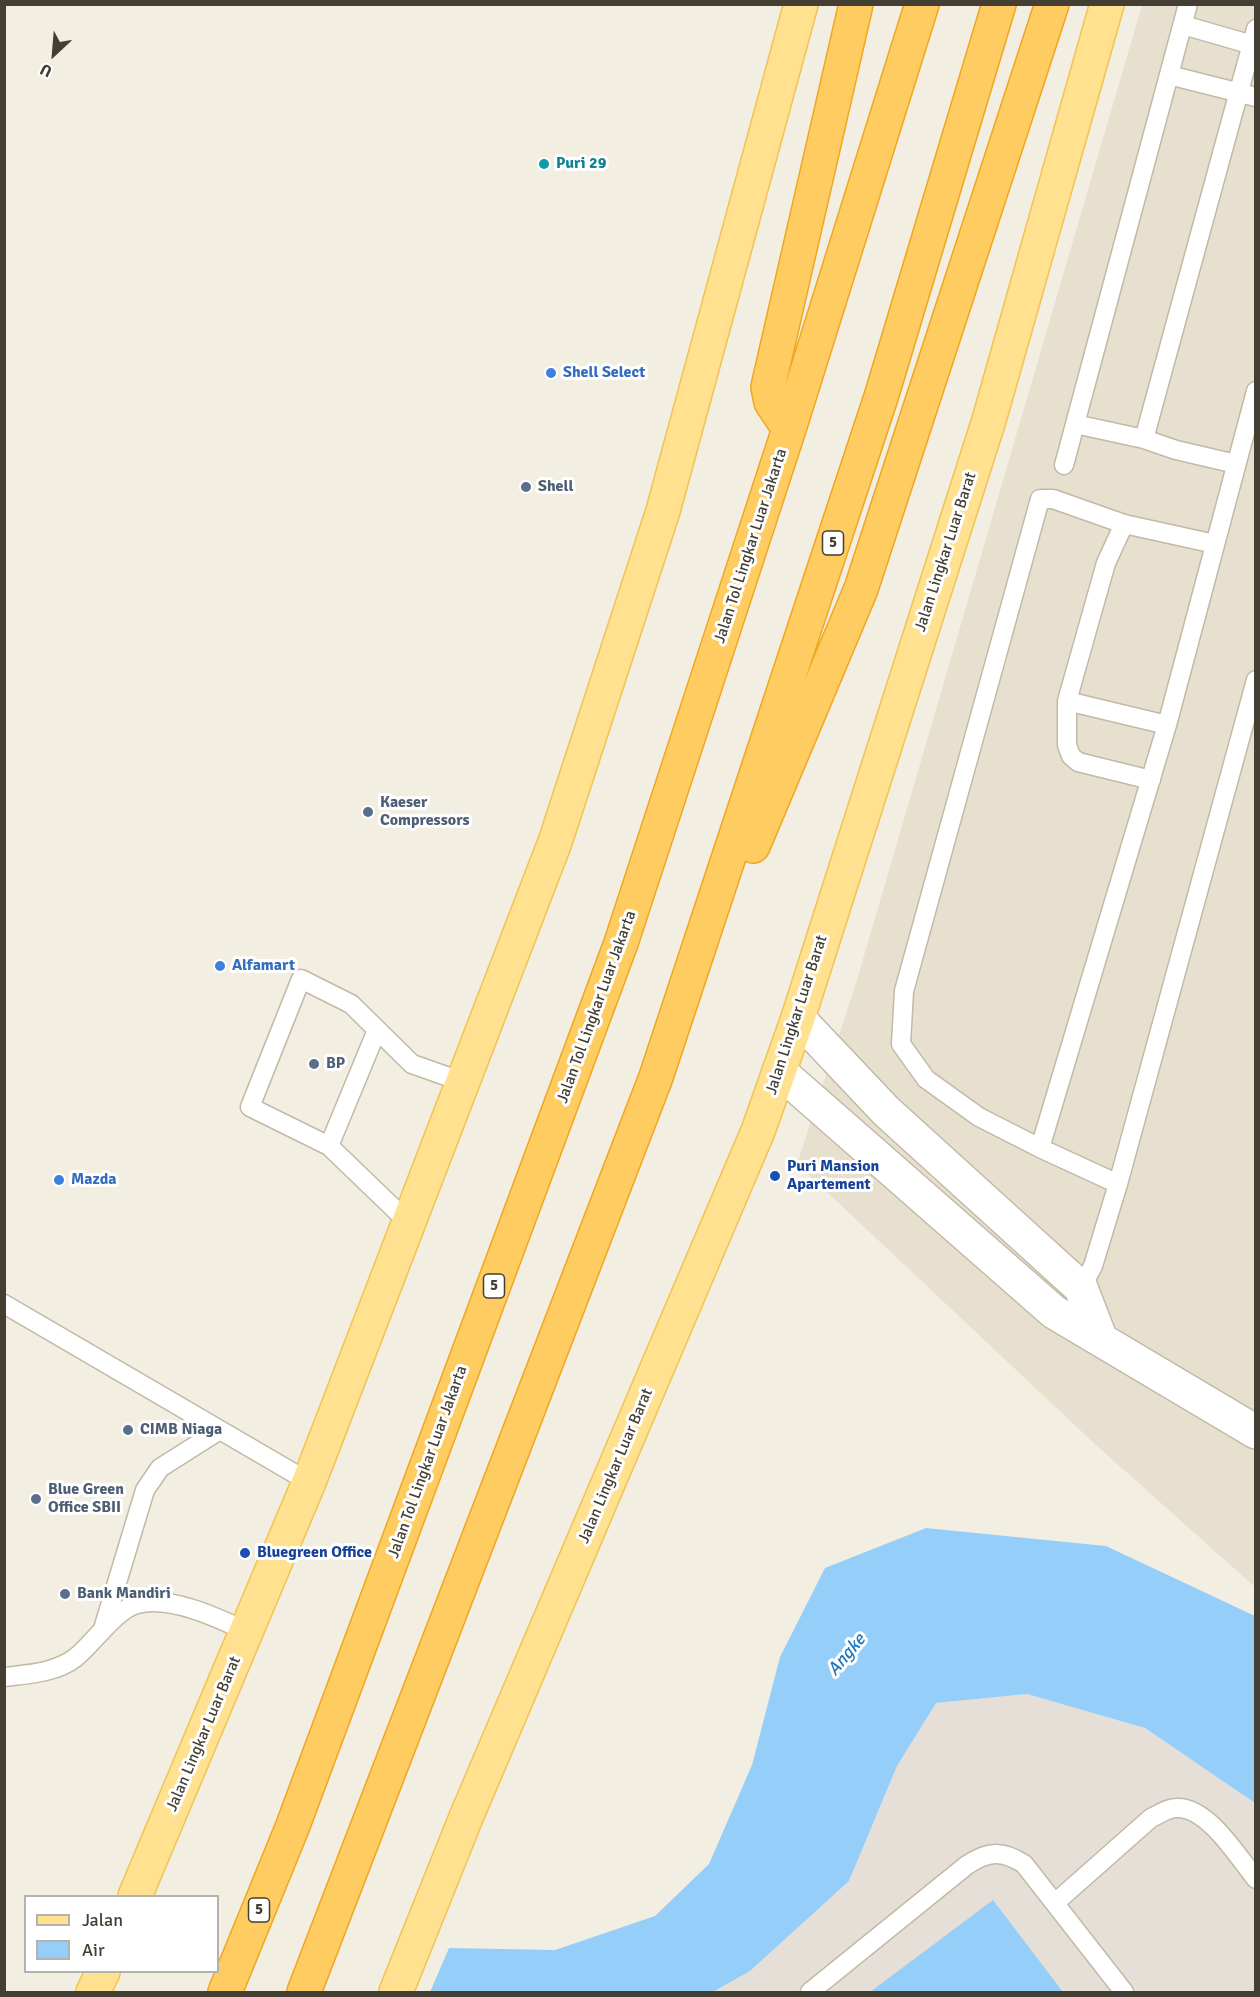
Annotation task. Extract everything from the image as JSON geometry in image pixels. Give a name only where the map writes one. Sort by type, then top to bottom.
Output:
[{"type":"highway","points":[[789,429],[771,402],[768,387],[856,4]]},
{"type":"highway","name":"Jalan Tol Lingkar Luar Jakarta","points":[[225,1992],[292,1828],[621,943],[789,429],[922,4]]},
{"type":"highway","name":"5","points":[[304,1992],[656,1077],[882,394],[999,4]]},
{"type":"highway","points":[[656,1077],[861,590],[1052,4]]},
{"type":"main road","name":"Jalan Lingkar Luar Barat","points":[[135,1895],[248,1632],[309,1482],[555,842],[663,511],[801,4]]},
{"type":"main road","name":"Jalan Lingkar Luar Barat","points":[[396,1992],[441,1878],[741,1174],[798,1018],[989,420],[1107,4]]},
{"type":"main road","points":[[93,1992],[102,1973]]},
{"type":"street","points":[[798,1018],[886,1111],[1081,1288],[1101,1340]]},
{"type":"street","points":[[779,1071],[1054,1312],[1256,1431]]},
{"type":"street","points":[[1054,1312],[1081,1288]]},
{"type":"lane","points":[[1064,465],[1188,4]]},
{"type":"lane","points":[[1144,439],[1247,95],[1254,40],[1183,25]]},
{"type":"lane","points":[[1169,75],[1247,95]]},
{"type":"lane","points":[[1040,1148],[1167,725],[1256,392]]},
{"type":"lane","points":[[1075,424],[1144,439],[1176,450],[1236,464]]},
{"type":"lane","points":[[1118,1184],[979,1117],[926,1079],[902,1044],[904,991],[1040,499],[1053,499],[1124,524],[1215,544]]},
{"type":"lane","points":[[1124,524],[1106,563],[1067,701],[1067,745],[1071,756],[1078,762],[1151,780]]},
{"type":"lane","points":[[1081,1288],[1093,1266],[1118,1184],[1256,680]]},
{"type":"lane","points":[[1067,701],[1167,725]]},
{"type":"lane","points":[[409,1223],[329,1146],[250,1107],[301,980],[351,1004],[411,1064],[463,1082]]},
{"type":"lane","points":[[329,1146],[377,1030]]},
{"type":"lane","points":[[4,1304],[309,1482]]},
{"type":"lane","points":[[103,1629],[144,1491],[159,1468],[220,1430]]},
{"type":"lane","points":[[4,1677],[54,1670],[75,1658],[103,1629],[135,1604],[161,1602],[210,1615],[248,1632]]},
{"type":"lane","points":[[1056,1902],[1151,1818],[1169,1809],[1187,1810],[1206,1819],[1256,1879]]},
{"type":"lane","points":[[810,1992],[982,1856],[992,1853],[1010,1855],[1024,1864],[1056,1902],[1124,1992]]},
{"type":"shaded area","points":[[1142,5],[1255,5],[1255,1587],[1097,1446],[797,1164],[856,983]]},
{"type":"shaded area","points":[[1027,1694],[1145,1728],[1255,1803],[1255,1992],[713,1992],[750,1971],[849,1881],[897,1766],[935,1703]]},
{"type":"water","name":"Angke","points":[[926,1528],[1106,1546],[1255,1616],[1255,1803],[1145,1728],[1027,1694],[936,1703],[897,1766],[849,1881],[750,1971],[713,1992],[430,1992],[449,1948],[555,1950],[655,1916],[709,1864],[752,1765],[780,1657],[825,1568]]},
{"type":"water","points":[[993,1900],[1063,1992],[870,1992]]},
{"type":"place","name":"Puri 29","points":[[544,164]]},
{"type":"place","name":"Shell Select","points":[[551,373]]},
{"type":"place","name":"Shell","points":[[526,487]]},
{"type":"place","name":"Kaeser Compressors","points":[[368,812]]},
{"type":"place","name":"Alfamart","points":[[220,966]]},
{"type":"place","name":"BP","points":[[314,1064]]},
{"type":"place","name":"Puri Mansion Apartement","points":[[775,1176]]},
{"type":"place","name":"Mazda","points":[[59,1180]]},
{"type":"place","name":"CIMB Niaga","points":[[128,1430]]},
{"type":"place","name":"Blue Green Office SBII","points":[[36,1499]]},
{"type":"place","name":"Bluegreen Office","points":[[245,1553]]},
{"type":"place","name":"Bank Mandiri","points":[[65,1594]]}]
